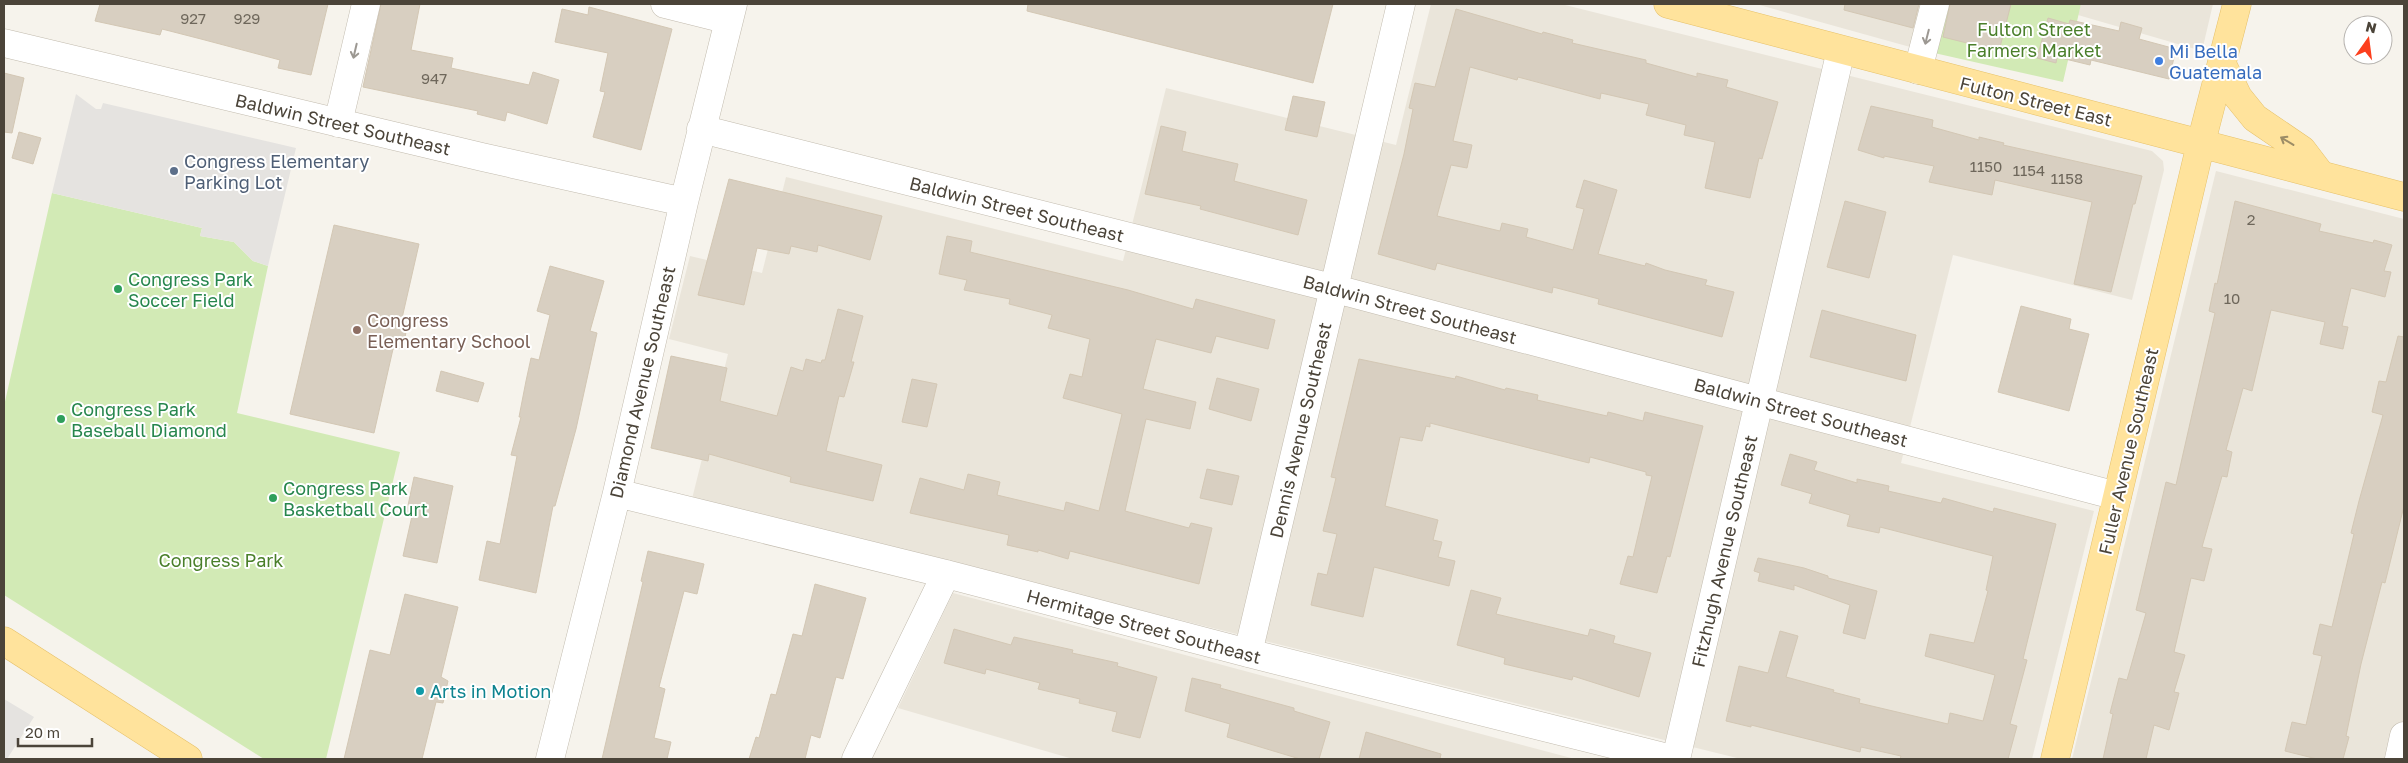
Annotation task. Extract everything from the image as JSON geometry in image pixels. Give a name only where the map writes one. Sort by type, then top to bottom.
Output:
[{"type":"main road","name":"Fulton Street East","points":[[1668,4],[2404,197]]},
{"type":"main road","name":"Fuller Avenue Southeast","points":[[2055,759],[2201,143],[2237,4]]},
{"type":"main road","points":[[2222,64],[2238,97],[2255,118],[2302,150],[2321,175]]},
{"type":"main road","points":[[4,642],[188,759]]},
{"type":"street","points":[[338,123],[366,4]]},
{"type":"street","points":[[665,4],[731,12]]},
{"type":"street","name":"Dennis Avenue Southeast","points":[[1248,653],[1332,288],[1401,4]]},
{"type":"street","points":[[1918,70],[1935,4]]},
{"type":"street","name":"Diamond Avenue Southeast","points":[[550,759],[617,493],[701,130],[731,12]]},
{"type":"street","name":"Baldwin Street Southeast","points":[[4,43],[338,123],[684,202]]},
{"type":"street","name":"Fitzhugh Avenue Southeast","points":[[1676,759],[1841,50]]},
{"type":"street","name":"Baldwin Street Southeast","points":[[701,130],[1332,288],[2117,496]]},
{"type":"street","name":"Hermitage Street Southeast","points":[[617,493],[946,574],[1248,653],[1672,759]]},
{"type":"street","points":[[856,759],[946,574]]},
{"type":"street","points":[[2399,759],[2404,736]]},
{"type":"shaded area","points":[[1431,4],[1561,4],[2152,151],[2163,161],[2164,170],[2132,300],[1953,255],[1901,463],[2094,511],[2032,759],[1741,759],[692,499],[728,354],[669,339],[690,256],[762,273],[786,177],[1123,261],[1166,88],[1396,145]]},
{"type":"shaded area","points":[[1756,4],[1931,4],[1921,50]]},
{"type":"shaded area","points":[[2081,4],[2213,4],[2202,51],[2078,15]]},
{"type":"shaded area","name":"Congress Elementary Parking Lot","points":[[76,94],[96,109],[101,109],[103,103],[296,148],[268,266],[253,261],[234,242],[200,236],[202,228],[52,193]]},
{"type":"shaded area","points":[[2216,171],[2404,219],[2404,759],[2072,759]]},
{"type":"shaded area","points":[[953,593],[1575,759],[1073,759],[898,708]]},
{"type":"shaded area","points":[[4,699],[34,717],[7,759],[4,759]]},
{"type":"green space","name":"Fulton Street Farmers Market","points":[[1931,4],[2081,4],[2063,82],[1921,50]]},
{"type":"green space","name":"Congress Park","points":[[52,193],[202,228],[200,236],[234,242],[253,261],[268,266],[237,413],[400,452],[326,759],[264,759],[4,595],[4,406]]},
{"type":"building","points":[[100,4],[328,4],[311,75],[278,68],[280,60],[162,29],[160,35],[95,21]]},
{"type":"building","points":[[381,4],[420,4],[411,50],[453,58],[451,68],[529,85],[533,72],[559,80],[547,124],[507,112],[505,121],[477,114],[478,111],[363,87]]},
{"type":"building","points":[[1028,4],[1333,4],[1313,83],[1027,11]]},
{"type":"building","points":[[1845,4],[1919,4],[1913,28],[1844,10]]},
{"type":"building","points":[[1950,4],[2011,4],[1999,51],[1943,37]]},
{"type":"building","points":[[589,7],[672,29],[641,150],[593,137],[605,92],[600,91],[608,53],[555,42],[562,9],[588,15]]},
{"type":"building","points":[[1456,9],[1542,34],[1543,32],[1573,40],[1572,43],[1646,60],[1646,63],[1697,77],[1697,73],[1728,80],[1726,87],[1778,102],[1762,159],[1759,158],[1750,198],[1705,188],[1715,142],[1684,135],[1686,125],[1646,115],[1649,104],[1601,93],[1600,99],[1518,77],[1517,80],[1470,67],[1453,141],[1472,145],[1467,168],[1451,165],[1437,216],[1500,231],[1502,223],[1528,229],[1526,237],[1573,250],[1584,209],[1576,207],[1584,180],[1617,190],[1598,254],[1645,266],[1646,263],[1665,270],[1707,280],[1705,285],[1734,292],[1722,337],[1598,304],[1599,299],[1553,287],[1552,293],[1437,263],[1435,270],[1378,254],[1404,154],[1413,109],[1409,108],[1415,83],[1435,87]]},
{"type":"building","points":[[2048,18],[2069,24],[2070,20],[2119,31],[2121,22],[2142,28],[2139,39],[2176,49],[2169,79],[2091,60],[2090,65],[2057,57],[2056,63],[2037,58]]},
{"type":"building","points":[[4,73],[24,78],[12,133],[4,132]]},
{"type":"building","points":[[1293,96],[1325,102],[1317,137],[1285,130]]},
{"type":"building","points":[[1871,106],[1933,120],[1932,127],[1979,140],[1979,137],[2004,143],[2003,145],[2142,176],[2111,292],[2074,284],[2092,202],[1995,180],[1992,195],[1929,182],[1934,166],[1884,156],[1884,158],[1858,150]]},
{"type":"building","points":[[1161,126],[1186,132],[1182,151],[1238,164],[1234,181],[1307,200],[1298,235],[1200,209],[1201,206],[1145,194]]},
{"type":"building","points":[[19,132],[41,138],[33,164],[12,158]]},
{"type":"building","points":[[729,179],[882,216],[870,260],[818,245],[817,252],[791,246],[789,254],[757,248],[744,305],[698,295]]},
{"type":"building","points":[[1845,201],[1886,212],[1869,278],[1827,267]]},
{"type":"building","points":[[2235,201],[2321,224],[2319,231],[2373,243],[2374,240],[2392,245],[2384,271],[2391,272],[2385,297],[2351,288],[2342,326],[2348,327],[2343,349],[2320,344],[2325,322],[2271,310],[2252,391],[2243,388],[2226,450],[2232,452],[2227,477],[2222,476],[2202,547],[2212,549],[2204,581],[2191,578],[2174,652],[2185,655],[2174,692],[2179,693],[2169,730],[2154,725],[2146,759],[2103,759],[2113,714],[2110,713],[2119,678],[2127,680],[2146,613],[2136,610],[2166,482],[2176,485],[2215,313],[2209,311],[2215,283],[2217,284]]},
{"type":"building","name":"Congress Elementary School","points":[[334,225],[419,244],[400,327],[406,332],[403,348],[393,349],[374,433],[290,414]]},
{"type":"building","points":[[947,236],[972,241],[970,252],[1128,290],[1193,309],[1196,299],[1275,320],[1268,349],[1216,336],[1211,353],[1156,339],[1143,389],[1196,402],[1190,429],[1146,419],[1125,511],[1189,528],[1191,523],[1212,528],[1199,584],[1070,551],[1068,559],[1038,550],[1038,552],[1007,545],[1009,535],[910,513],[920,478],[964,490],[968,474],[1000,482],[997,495],[1064,511],[1066,502],[1099,511],[1122,414],[1063,398],[1070,374],[1082,377],[1090,339],[1048,328],[1052,315],[1009,304],[1010,299],[964,290],[967,280],[939,274]]},
{"type":"building","points":[[550,266],[604,281],[590,331],[597,333],[576,429],[555,506],[553,506],[536,593],[479,580],[487,541],[500,544],[517,456],[511,455],[521,417],[519,417],[531,358],[539,360],[550,315],[537,311]]},
{"type":"building","points":[[2021,306],[2071,319],[2069,329],[2089,334],[2069,411],[1998,392]]},
{"type":"building","points":[[838,309],[863,316],[851,362],[854,362],[844,397],[839,396],[826,451],[882,465],[873,501],[790,482],[791,477],[709,454],[708,461],[651,448],[671,356],[727,368],[720,401],[777,416],[791,367],[803,371],[806,359],[821,363],[822,360],[825,360]]},
{"type":"building","points":[[1822,310],[1916,335],[1906,381],[1810,357]]},
{"type":"building","points":[[2398,336],[2404,337],[2404,506],[2385,583],[2382,582],[2361,664],[2346,736],[2349,737],[2343,759],[2317,759],[2285,751],[2292,722],[2306,725],[2322,656],[2313,654],[2320,624],[2332,627],[2354,534],[2351,533],[2383,415],[2372,412],[2379,381],[2386,382]]},
{"type":"building","points":[[1359,359],[1455,379],[1456,376],[1505,390],[1506,388],[1538,395],[1537,400],[1607,416],[1608,412],[1643,421],[1645,412],[1703,426],[1670,557],[1667,556],[1657,593],[1620,584],[1628,556],[1633,557],[1652,476],[1646,475],[1646,472],[1590,457],[1589,463],[1430,423],[1430,427],[1426,426],[1422,441],[1400,437],[1385,506],[1438,520],[1433,540],[1442,542],[1438,557],[1455,561],[1449,586],[1374,567],[1363,617],[1311,605],[1318,573],[1327,575],[1337,534],[1323,531],[1336,478],[1331,477]]},
{"type":"building","points":[[441,371],[484,383],[478,402],[436,391]]},
{"type":"building","points":[[1217,378],[1259,389],[1251,421],[1209,409]]},
{"type":"building","points":[[912,379],[937,384],[927,427],[902,422]]},
{"type":"building","points":[[1790,454],[1817,462],[1814,470],[1857,483],[1857,479],[1889,486],[1888,491],[1941,503],[1943,498],[1993,512],[1994,508],[2056,524],[2023,659],[2027,660],[2010,724],[2017,726],[2008,759],[1900,759],[1901,756],[1861,747],[1860,752],[1751,725],[1751,727],[1726,721],[1739,666],[1768,673],[1780,631],[1798,636],[1786,677],[1860,699],[1859,703],[1948,724],[1950,713],[1983,721],[1995,675],[1925,656],[1930,634],[1974,643],[1988,591],[1986,590],[1993,556],[1880,527],[1879,533],[1847,526],[1850,515],[1809,503],[1812,494],[1781,485]]},
{"type":"building","points":[[1207,469],[1239,476],[1232,505],[1200,498]]},
{"type":"building","points":[[414,477],[453,486],[437,563],[403,556],[412,516],[406,515]]},
{"type":"building","points":[[648,551],[704,564],[697,594],[684,591],[659,687],[665,689],[654,738],[671,742],[667,759],[602,759],[643,582],[641,581]]},
{"type":"building","points":[[1758,558],[1804,568],[1828,576],[1828,578],[1877,591],[1865,639],[1843,633],[1850,605],[1794,585],[1794,590],[1758,581],[1760,573],[1754,571]]},
{"type":"building","points":[[815,584],[866,598],[843,679],[836,677],[820,738],[811,735],[805,759],[749,759],[756,737],[759,738],[771,694],[776,695],[793,634],[802,636]]},
{"type":"building","points":[[1471,590],[1501,598],[1496,614],[1588,636],[1590,629],[1615,636],[1613,643],[1651,653],[1639,697],[1573,676],[1572,680],[1504,664],[1505,658],[1457,645]]},
{"type":"building","points":[[405,594],[458,607],[441,677],[448,681],[443,703],[436,702],[422,759],[344,759],[370,650],[390,655]]},
{"type":"building","points":[[954,629],[1011,645],[1014,637],[1073,650],[1072,653],[1118,663],[1117,666],[1157,677],[1140,738],[1112,731],[1117,712],[1079,703],[1080,699],[1038,689],[1040,683],[986,669],[985,674],[944,663]]},
{"type":"building","points":[[1192,678],[1221,685],[1220,688],[1294,708],[1294,711],[1330,722],[1319,759],[1300,759],[1227,737],[1230,724],[1185,711]]},
{"type":"building","points":[[1366,732],[1441,754],[1440,759],[1359,759]]},
{"type":"place","name":"Mi Bella Guatemala","points":[[2159,61]]},
{"type":"place","name":"Congress Elementary Parking Lot","points":[[174,171]]},
{"type":"place","name":"Congress Park Soccer Field","points":[[118,289]]},
{"type":"place","name":"Congress Elementary School","points":[[357,330]]},
{"type":"place","name":"Congress Park Baseball Diamond","points":[[61,419]]},
{"type":"place","name":"Congress Park Basketball Court","points":[[273,498]]},
{"type":"place","name":"Arts in Motion","points":[[420,691]]}]
